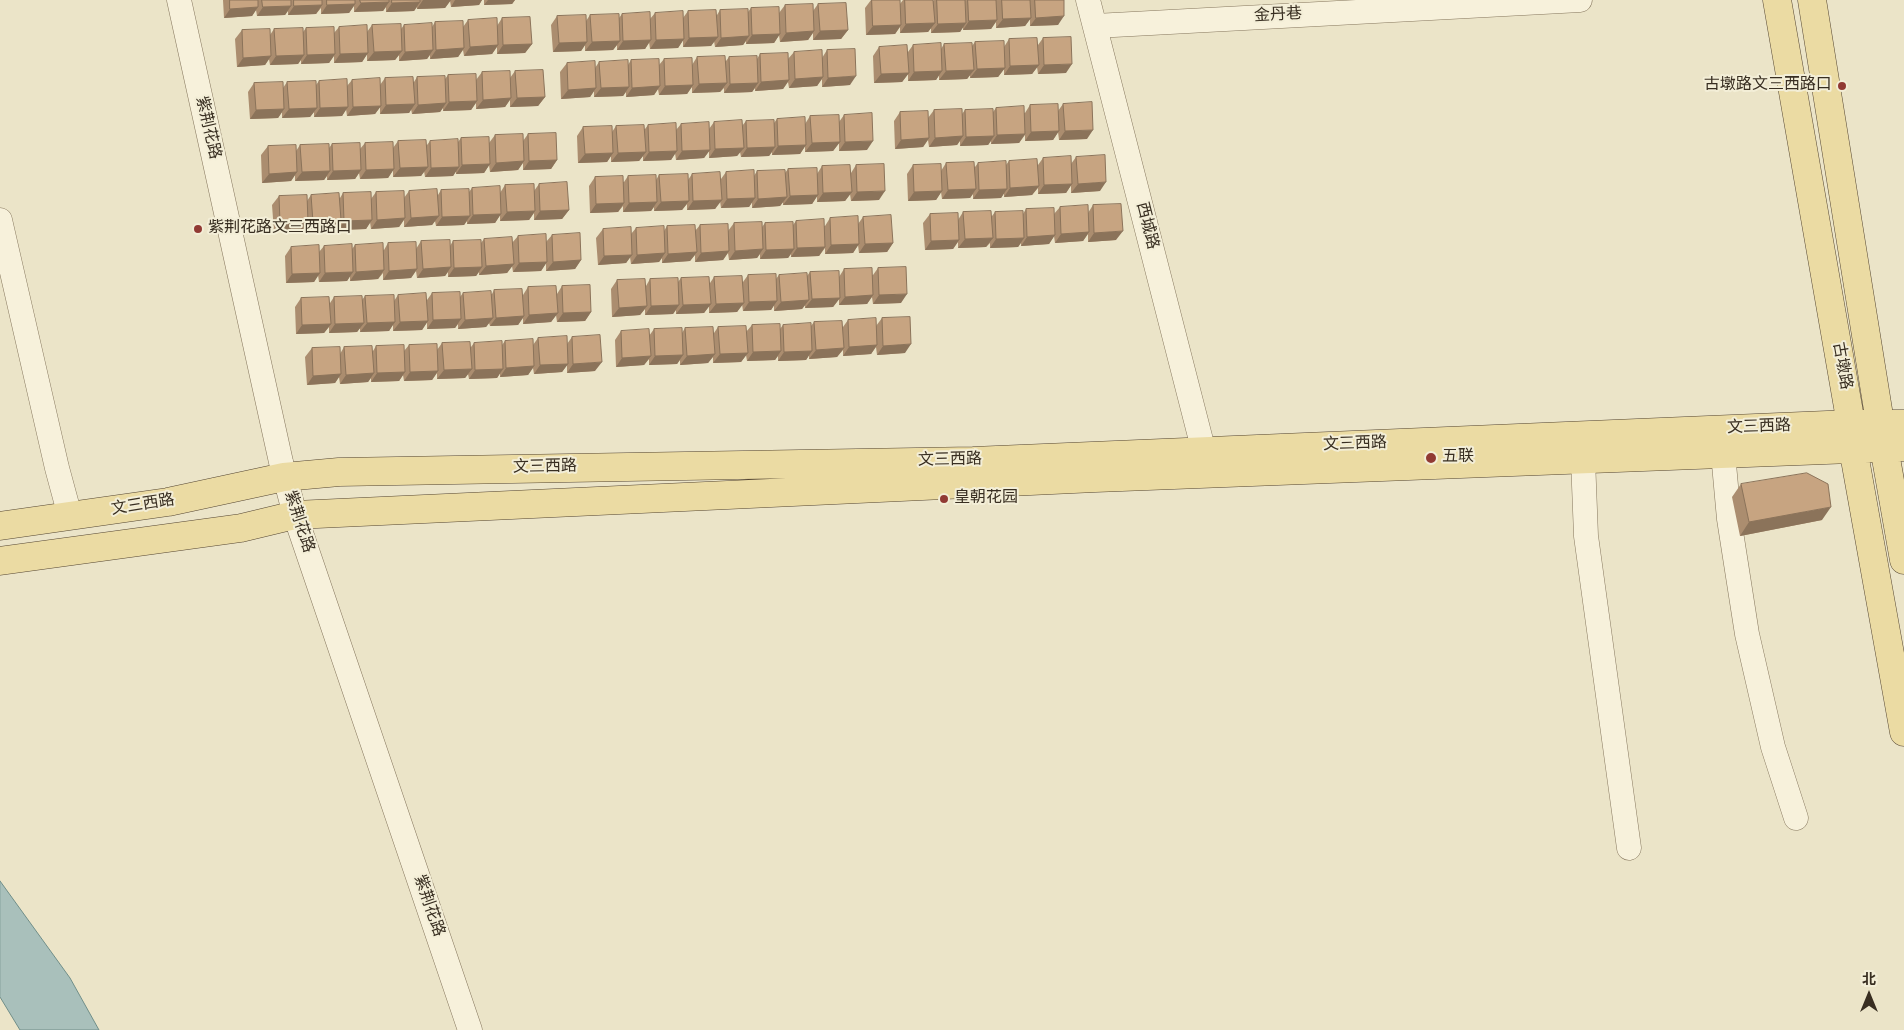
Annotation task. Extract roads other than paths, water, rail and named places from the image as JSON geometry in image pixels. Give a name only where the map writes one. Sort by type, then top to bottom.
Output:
[{"type":"main road","name":"古墩路","points":[[1777,0],[1904,732]]},
{"type":"main road","name":"古墩路","points":[[1812,0],[1893,436],[1904,560]]},
{"type":"main road","name":"文三西路","points":[[0,561],[241,528],[295,515],[1086,479],[1723,453],[1852,436]]},
{"type":"main road","name":"文三西路","points":[[0,526],[168,502],[284,477],[339,472],[973,461],[1204,452],[1893,436]]},
{"type":"street","name":"紫荆花路","points":[[179,0],[284,477],[295,515],[470,1030]]},
{"type":"street","name":"西城路","points":[[1088,0],[1204,452]]},
{"type":"street","name":"金丹巷","points":[[1095,26],[1580,0]]},
{"type":"street","points":[[0,220],[57,468],[70,516]]},
{"type":"street","points":[[1723,453],[1729,519],[1747,634],[1774,746],[1796,818]]},
{"type":"street","points":[[1583,459],[1586,536],[1629,848]]},
{"type":"water","points":[[0,881],[70,978],[99,1030],[20,1030],[0,997]]},
{"type":"place","name":"古墩路文三西路口","points":[[1842,86]]},
{"type":"place","name":"紫荆花路文三西路口","points":[[198,229]]},
{"type":"place","name":"五联","points":[[1431,458]]},
{"type":"place","name":"皇朝花园","points":[[944,499]]}]
